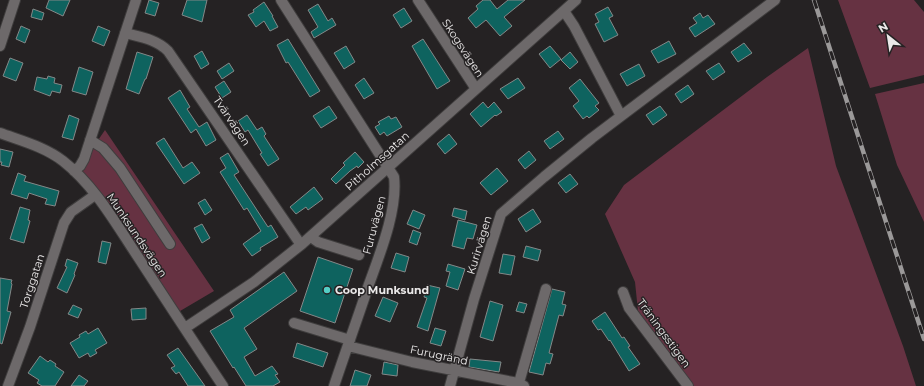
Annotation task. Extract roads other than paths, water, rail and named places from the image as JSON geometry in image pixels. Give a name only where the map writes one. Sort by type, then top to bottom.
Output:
[{"type":"street","points":[[0,46],[15,0]]},
{"type":"street","points":[[74,171],[80,166],[84,159],[136,0]]},
{"type":"street","name":"Furuvägen","points":[[281,0],[394,178],[394,202],[379,255],[334,386]]},
{"type":"street","name":"Skogsvägen","points":[[418,0],[476,89]]},
{"type":"street","name":"Pitholmsgatan","points":[[185,328],[254,282],[311,237],[576,0]]},
{"type":"street","name":"Kurirvägen","points":[[450,386],[474,299],[500,214],[621,116],[775,0]]},
{"type":"street","points":[[564,11],[574,26],[621,116]]},
{"type":"street","name":"Tvärvägen","points":[[125,34],[152,40],[163,46],[168,51],[299,242],[302,244]]},
{"type":"street","name":"Munksundsvägen","points":[[0,133],[29,143],[62,160],[96,195],[223,386]]},
{"type":"street","points":[[90,140],[103,148],[120,168],[170,244]]},
{"type":"street","name":"Torggatan","points":[[8,386],[30,327],[64,223],[71,212],[96,195]]},
{"type":"street","points":[[311,237],[318,242],[358,255]]},
{"type":"street","points":[[520,385],[546,289]]},
{"type":"street","name":"Träningsstigen","points":[[623,292],[629,308],[688,386]]},
{"type":"street","name":"Furugränd","points":[[294,323],[349,343],[454,371],[520,385]]},
{"type":"street","points":[[0,382],[8,386]]},
{"type":"railway","points":[[814,0],[924,339]]},
{"type":"place","name":"Coop Munksund","points":[[327,290]]}]
